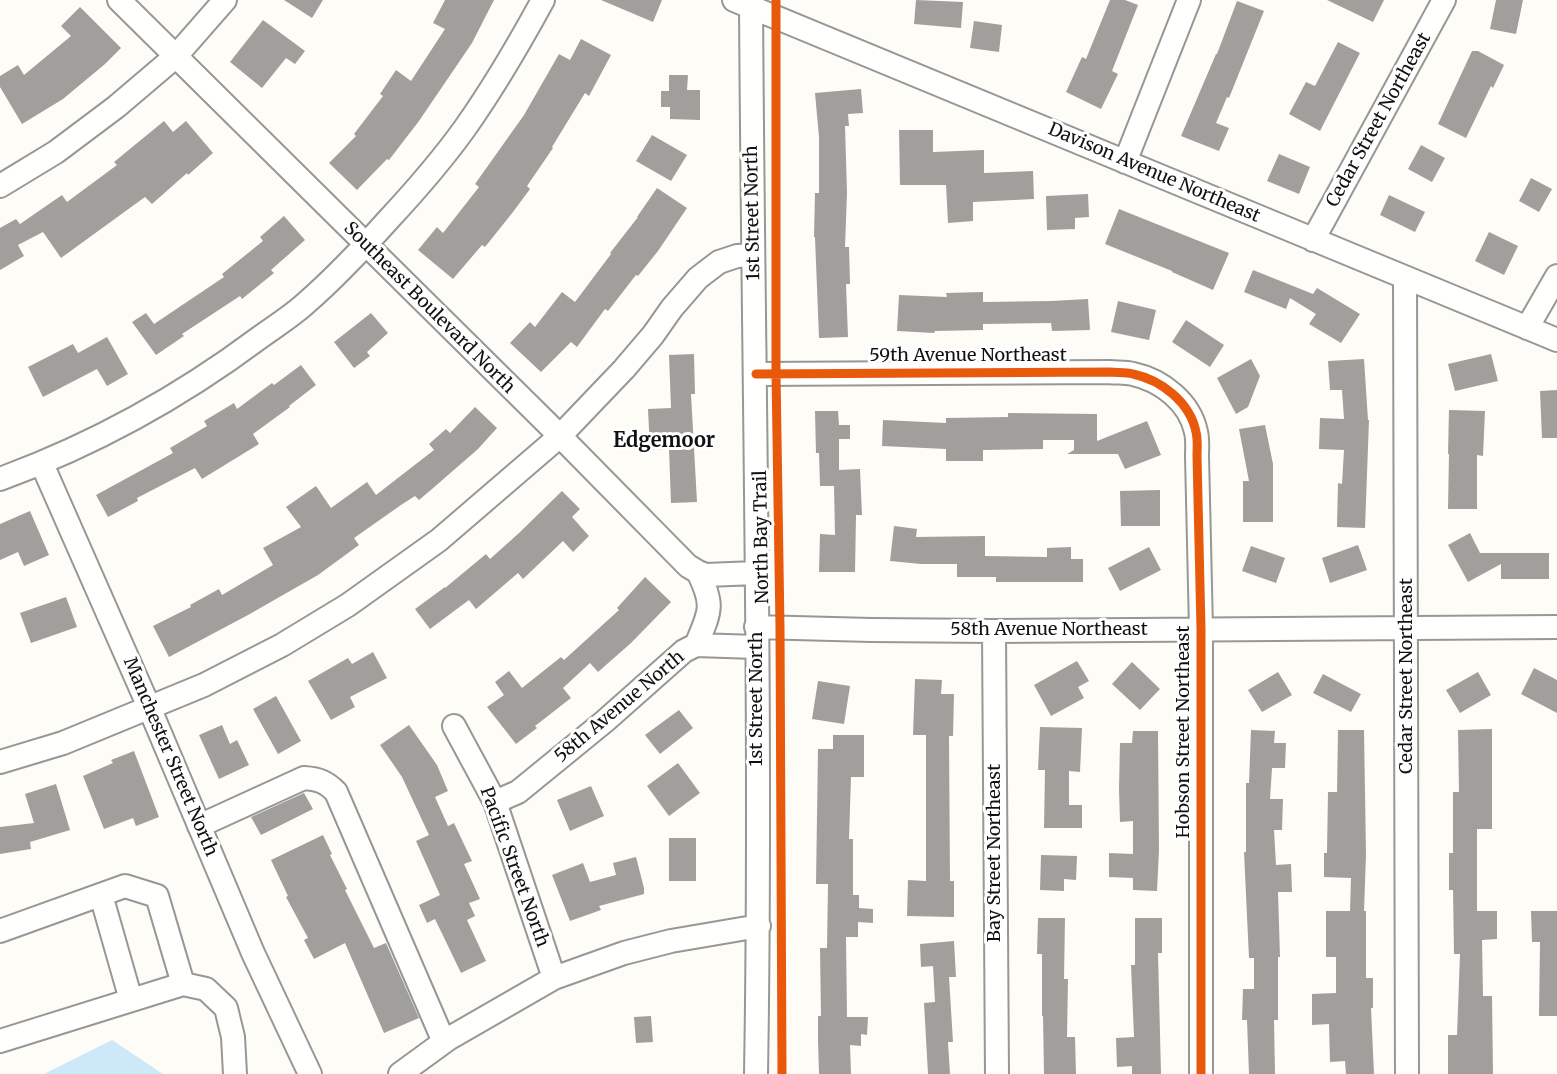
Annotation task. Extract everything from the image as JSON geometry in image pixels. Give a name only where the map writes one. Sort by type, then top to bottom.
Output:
[{"type":"street","name":"Southeast Boulevard North","points":[[119,0],[560,436],[681,559],[698,572]]},
{"type":"street","points":[[0,186],[56,152],[116,107],[176,56],[225,0]]},
{"type":"street","points":[[0,479],[42,464],[129,421],[183,390],[230,359],[305,304],[365,245],[423,182],[465,128],[517,47],[543,0]]},
{"type":"street","points":[[1125,162],[1189,0]]},
{"type":"street","name":"Cedar Street Northeast","points":[[1313,240],[1444,0]]},
{"type":"street","name":"Davison Avenue Northeast","points":[[745,2],[1557,340]]},
{"type":"street","name":"1st Street North","points":[[745,2],[756,374],[759,926],[756,1074]]},
{"type":"street","points":[[0,762],[63,743],[204,685],[282,645],[348,605],[439,540],[560,436],[653,335],[672,308],[698,278],[719,262],[737,255],[753,255]]},
{"type":"street","points":[[1527,328],[1557,276]]},
{"type":"street","name":"Cedar Street Northeast","points":[[1405,278],[1407,1074]]},
{"type":"street","name":"59th Avenue Northeast","points":[[756,374],[1109,372],[1133,374],[1155,382],[1175,395]]},
{"type":"street","name":"Hobson Street Northeast","points":[[1175,395],[1189,413],[1196,432],[1201,629],[1201,1074]]},
{"type":"street","name":"Manchester Street North","points":[[42,464],[254,953],[310,1074]]},
{"type":"street","points":[[698,572],[706,575],[756,573]]},
{"type":"street","points":[[696,645],[709,605],[708,592],[698,572]]},
{"type":"street","name":"58th Avenue Northeast","points":[[756,637],[871,630],[1557,627]]},
{"type":"street","name":"Bay Street Northeast","points":[[994,631],[997,1074]]},
{"type":"street","name":"58th Avenue North","points":[[495,802],[518,792],[605,721],[684,651],[696,645],[756,637]]},
{"type":"street","name":"Pacific Street North","points":[[454,726],[495,802],[554,978]]},
{"type":"street","points":[[199,826],[304,778],[326,783],[336,792],[444,1042]]},
{"type":"street","points":[[0,931],[125,886],[157,896],[183,984]]},
{"type":"street","points":[[101,895],[131,1000]]},
{"type":"street","points":[[400,1074],[444,1042],[554,978],[624,953],[671,941],[759,926]]},
{"type":"street","points":[[0,1041],[183,984],[206,989],[225,1008],[233,1037],[235,1074]]},
{"type":"water","points":[[112,1040],[163,1074],[44,1074]]},
{"type":"building","points":[[284,0],[323,0],[312,18]]},
{"type":"building","points":[[445,0],[494,0],[472,43],[419,121],[389,160],[387,159],[357,190],[329,163],[356,136],[354,134],[383,96],[380,94],[396,70],[411,81],[445,29],[433,23]]},
{"type":"building","points":[[601,0],[662,0],[653,22]]},
{"type":"building","points":[[916,0],[963,2],[961,28],[914,24]]},
{"type":"building","points":[[1110,0],[1125,0],[1138,5],[1112,71],[1118,74],[1101,109],[1066,92],[1082,57],[1086,59]]},
{"type":"building","points":[[1327,0],[1384,0],[1373,22]]},
{"type":"building","points":[[1496,0],[1523,0],[1516,34],[1490,29]]},
{"type":"building","points":[[1237,1],[1264,11],[1229,98],[1227,97],[1216,123],[1229,128],[1219,151],[1181,136],[1217,54]]},
{"type":"building","points":[[80,7],[121,48],[63,99],[22,124],[0,87],[0,76],[18,65],[24,75],[71,36],[61,26]]},
{"type":"building","points":[[263,20],[305,51],[295,64],[286,58],[262,88],[230,62]]},
{"type":"building","points":[[974,21],[1002,25],[999,52],[970,48]]},
{"type":"building","points":[[581,39],[611,55],[589,96],[585,93],[553,148],[527,186],[530,189],[485,247],[482,245],[453,279],[418,250],[437,227],[443,233],[479,187],[475,184],[524,115],[559,54],[570,60]]},
{"type":"building","points":[[1338,42],[1360,53],[1320,131],[1289,114],[1306,82],[1315,86]]},
{"type":"building","points":[[1472,51],[1478,51],[1504,65],[1493,88],[1491,86],[1466,138],[1438,124]]},
{"type":"building","points":[[669,75],[688,75],[687,90],[700,90],[700,120],[670,119],[670,107],[661,107],[661,91],[669,91]]},
{"type":"building","points":[[861,89],[863,113],[848,114],[849,126],[845,126],[847,193],[845,247],[849,247],[850,284],[846,284],[848,337],[819,338],[814,237],[815,193],[819,193],[819,137],[815,93]]},
{"type":"building","points":[[164,121],[173,132],[186,121],[213,153],[152,204],[145,197],[61,258],[43,232],[18,245],[24,256],[0,270],[0,228],[16,219],[20,224],[62,195],[67,202],[117,165],[114,162]]},
{"type":"building","points":[[899,130],[933,130],[933,152],[984,150],[984,173],[1033,171],[1034,199],[973,202],[973,221],[948,223],[946,185],[900,185]]},
{"type":"building","points":[[652,135],[687,155],[671,181],[636,161]]},
{"type":"building","points":[[1421,145],[1445,158],[1432,182],[1408,169]]},
{"type":"building","points":[[1279,154],[1310,167],[1299,194],[1267,181]]},
{"type":"building","points":[[1531,178],[1552,189],[1539,212],[1519,201]]},
{"type":"building","points":[[657,188],[687,208],[658,251],[608,311],[605,309],[577,347],[571,342],[541,372],[510,343],[530,322],[535,327],[562,292],[575,302]]},
{"type":"building","points":[[1088,194],[1089,217],[1075,218],[1075,229],[1047,230],[1046,196]]},
{"type":"building","points":[[1389,195],[1425,212],[1415,232],[1380,215]]},
{"type":"building","points":[[1119,209],[1229,253],[1213,290],[1105,244]]},
{"type":"building","points":[[284,216],[305,240],[271,270],[274,273],[242,299],[240,296],[182,334],[184,336],[156,355],[132,322],[146,313],[154,324],[224,277],[222,274],[263,241],[260,237]]},
{"type":"building","points":[[1489,232],[1518,246],[1504,275],[1475,261]]},
{"type":"building","points":[[1253,270],[1313,294],[1317,288],[1360,314],[1341,343],[1309,324],[1316,314],[1290,298],[1286,309],[1244,292]]},
{"type":"building","points":[[983,292],[983,302],[1088,299],[1090,330],[1052,331],[1051,323],[983,324],[983,330],[935,331],[934,333],[897,331],[899,295],[947,297],[946,293]]},
{"type":"building","points":[[1118,301],[1156,310],[1149,340],[1111,332]]},
{"type":"building","points":[[371,313],[388,333],[367,352],[370,356],[354,368],[334,342]]},
{"type":"building","points":[[1186,320],[1224,345],[1210,367],[1172,342]]},
{"type":"building","points":[[107,337],[128,374],[107,386],[97,369],[43,397],[28,367],[73,344],[78,353]]},
{"type":"building","points":[[694,354],[695,394],[691,394],[697,502],[671,503],[669,449],[650,450],[648,409],[671,408],[669,355]]},
{"type":"building","points":[[1491,354],[1498,381],[1455,391],[1448,364]]},
{"type":"building","points":[[1251,359],[1260,376],[1248,407],[1236,414],[1217,378]]},
{"type":"building","points":[[1364,359],[1369,420],[1365,528],[1337,527],[1338,483],[1342,484],[1344,450],[1319,449],[1320,418],[1344,419],[1342,390],[1330,390],[1328,361]]},
{"type":"building","points":[[301,365],[316,385],[253,434],[259,444],[202,479],[195,468],[137,498],[138,501],[108,517],[96,495],[173,453],[170,448],[207,426],[204,421],[234,403],[237,409]]},
{"type":"building","points":[[1557,390],[1557,438],[1542,438],[1540,391]]},
{"type":"building","points":[[475,407],[497,428],[478,449],[419,500],[415,496],[354,538],[359,545],[318,575],[169,657],[153,626],[191,607],[190,605],[219,589],[222,595],[273,565],[263,548],[301,527],[286,507],[316,486],[331,508],[367,482],[376,495],[434,450],[429,444],[446,429],[450,433]]},
{"type":"building","points":[[1449,410],[1485,411],[1483,456],[1477,455],[1477,509],[1448,509]]},
{"type":"building","points":[[815,411],[838,411],[839,425],[850,425],[850,439],[839,439],[839,470],[860,469],[862,515],[856,515],[855,572],[819,572],[820,534],[835,535],[834,486],[820,486]]},
{"type":"building","points":[[1008,413],[1097,414],[1097,441],[1147,421],[1161,455],[1125,469],[1118,454],[1067,454],[1074,450],[1074,440],[1043,440],[1043,449],[983,450],[983,461],[946,461],[946,449],[882,446],[883,420],[946,423],[946,418],[1008,417]]},
{"type":"building","points":[[1265,425],[1273,464],[1273,522],[1243,522],[1243,481],[1249,481],[1239,429]]},
{"type":"building","points":[[1160,490],[1160,526],[1121,526],[1120,491]]},
{"type":"building","points":[[562,491],[580,509],[572,517],[589,536],[573,552],[563,541],[523,579],[518,573],[476,609],[469,600],[430,629],[415,609],[486,554],[490,559]]},
{"type":"building","points":[[30,511],[49,555],[24,566],[18,552],[0,560],[0,524]]},
{"type":"building","points":[[894,526],[917,529],[916,537],[985,536],[985,556],[1047,557],[1047,548],[1071,547],[1071,559],[1083,559],[1083,582],[996,582],[996,577],[957,577],[957,564],[890,561]]},
{"type":"building","points":[[1470,533],[1480,553],[1549,553],[1549,579],[1501,579],[1501,564],[1468,582],[1448,545]]},
{"type":"building","points":[[1358,545],[1367,570],[1330,583],[1322,558]]},
{"type":"building","points":[[1251,546],[1285,558],[1276,583],[1242,571]]},
{"type":"building","points":[[1149,547],[1161,570],[1120,591],[1108,568]]},
{"type":"building","points":[[645,577],[671,602],[631,643],[598,672],[590,663],[563,688],[571,698],[516,744],[487,707],[504,695],[495,682],[509,671],[522,688],[561,657],[564,660],[619,610],[617,608]]},
{"type":"building","points":[[66,597],[77,627],[31,643],[20,613]]},
{"type":"building","points":[[373,652],[387,678],[350,697],[355,707],[331,720],[308,681],[348,658],[352,664]]},
{"type":"building","points":[[1077,661],[1089,681],[1078,687],[1084,698],[1051,716],[1034,685]]},
{"type":"building","points":[[1132,662],[1160,689],[1140,710],[1112,684]]},
{"type":"building","points":[[1534,668],[1557,680],[1557,713],[1521,694]]},
{"type":"building","points":[[1278,672],[1292,695],[1262,712],[1248,690]]},
{"type":"building","points":[[1478,672],[1491,695],[1460,713],[1446,690]]},
{"type":"building","points":[[1323,674],[1361,694],[1351,712],[1313,693]]},
{"type":"building","points":[[915,679],[942,680],[941,694],[954,694],[953,736],[949,736],[950,881],[954,881],[954,917],[907,916],[908,880],[926,881],[926,735],[913,735]]},
{"type":"building","points":[[818,681],[850,686],[844,724],[812,719]]},
{"type":"building","points":[[276,696],[301,741],[278,754],[253,709]]},
{"type":"building","points":[[679,710],[693,728],[660,754],[645,735]]},
{"type":"building","points":[[222,725],[230,744],[237,740],[249,765],[219,779],[199,735]]},
{"type":"building","points":[[409,725],[437,765],[448,791],[435,797],[448,826],[454,823],[472,861],[464,864],[480,899],[469,903],[475,916],[467,920],[486,961],[461,973],[435,919],[427,923],[419,905],[440,895],[416,841],[429,835],[402,777],[380,745]]},
{"type":"building","points":[[1040,727],[1082,728],[1080,772],[1069,771],[1069,805],[1082,805],[1082,828],[1044,828],[1045,770],[1038,770]]},
{"type":"building","points":[[1492,729],[1492,829],[1477,829],[1477,911],[1497,911],[1497,939],[1482,940],[1483,996],[1492,996],[1493,1074],[1448,1074],[1448,1035],[1457,1035],[1460,954],[1454,954],[1453,890],[1449,890],[1449,853],[1453,853],[1453,792],[1459,792],[1458,730]]},
{"type":"building","points":[[1251,730],[1275,731],[1274,743],[1286,743],[1285,768],[1272,768],[1270,799],[1283,799],[1282,830],[1274,830],[1276,865],[1291,864],[1292,892],[1278,892],[1280,957],[1278,957],[1278,1020],[1274,1020],[1275,1074],[1249,1074],[1247,1020],[1242,1020],[1243,989],[1254,989],[1254,958],[1249,958],[1244,852],[1246,852],[1246,783],[1249,783]]},
{"type":"building","points":[[1338,730],[1364,730],[1366,855],[1364,911],[1366,911],[1366,978],[1373,978],[1373,1008],[1371,1008],[1374,1074],[1346,1074],[1345,1061],[1330,1062],[1329,1024],[1312,1025],[1312,994],[1336,993],[1336,957],[1326,957],[1326,911],[1350,911],[1351,878],[1324,877],[1324,853],[1327,853],[1328,792],[1337,792]]},
{"type":"building","points":[[1133,731],[1158,731],[1157,891],[1133,890],[1133,878],[1109,877],[1109,853],[1133,854],[1133,821],[1120,822],[1119,789],[1120,743],[1132,743]]},
{"type":"building","points":[[833,735],[864,735],[864,777],[851,777],[849,839],[853,839],[853,895],[859,895],[859,908],[873,909],[873,923],[858,922],[858,937],[846,937],[847,1017],[868,1017],[867,1035],[861,1034],[861,1046],[850,1045],[851,1074],[819,1074],[820,948],[827,948],[828,884],[816,884],[818,749],[833,749]]},
{"type":"building","points":[[134,751],[159,817],[136,826],[133,818],[104,829],[83,776],[113,763],[111,760]]},
{"type":"building","points":[[678,763],[700,793],[669,816],[647,786]]},
{"type":"building","points":[[56,784],[70,830],[30,842],[31,849],[0,854],[0,827],[34,823],[25,794]]},
{"type":"building","points":[[591,786],[604,816],[570,831],[557,800]]},
{"type":"building","points":[[304,793],[313,809],[261,835],[251,817]]},
{"type":"building","points":[[323,835],[347,889],[345,890],[374,948],[386,943],[419,1018],[384,1033],[345,943],[314,959],[304,940],[308,938],[286,897],[288,896],[271,860]]},
{"type":"building","points":[[669,838],[696,838],[696,881],[669,881]]},
{"type":"building","points":[[1041,855],[1077,856],[1076,880],[1064,879],[1064,891],[1040,890]]},
{"type":"building","points":[[636,857],[644,894],[599,906],[601,910],[570,921],[552,875],[583,863],[590,882],[616,875],[613,863]]},
{"type":"building","points":[[1531,911],[1557,911],[1557,1016],[1539,1016],[1540,942],[1532,942]]},
{"type":"building","points":[[1038,918],[1065,918],[1064,979],[1068,979],[1067,1037],[1075,1037],[1076,1074],[1044,1074],[1042,954],[1037,954]]},
{"type":"building","points":[[1135,918],[1162,918],[1162,953],[1158,953],[1161,1074],[1132,1074],[1132,1066],[1117,1067],[1116,1038],[1134,1037],[1131,965],[1135,965]]},
{"type":"building","points":[[954,941],[956,977],[949,977],[953,1042],[948,1042],[950,1074],[928,1074],[924,1003],[935,1002],[933,966],[921,967],[920,944]]},
{"type":"building","points":[[651,1016],[653,1042],[636,1043],[634,1017]]},
{"type":"cycle path","name":"North Bay Trail","points":[[776,0],[776,373],[780,628],[782,1074]]},
{"type":"cycle path","points":[[756,374],[1127,373],[1144,377],[1164,387],[1188,411],[1193,421],[1197,441],[1201,629],[1201,1074]]},
{"type":"district","name":"Edgemoor","points":[[664,441]]}]
